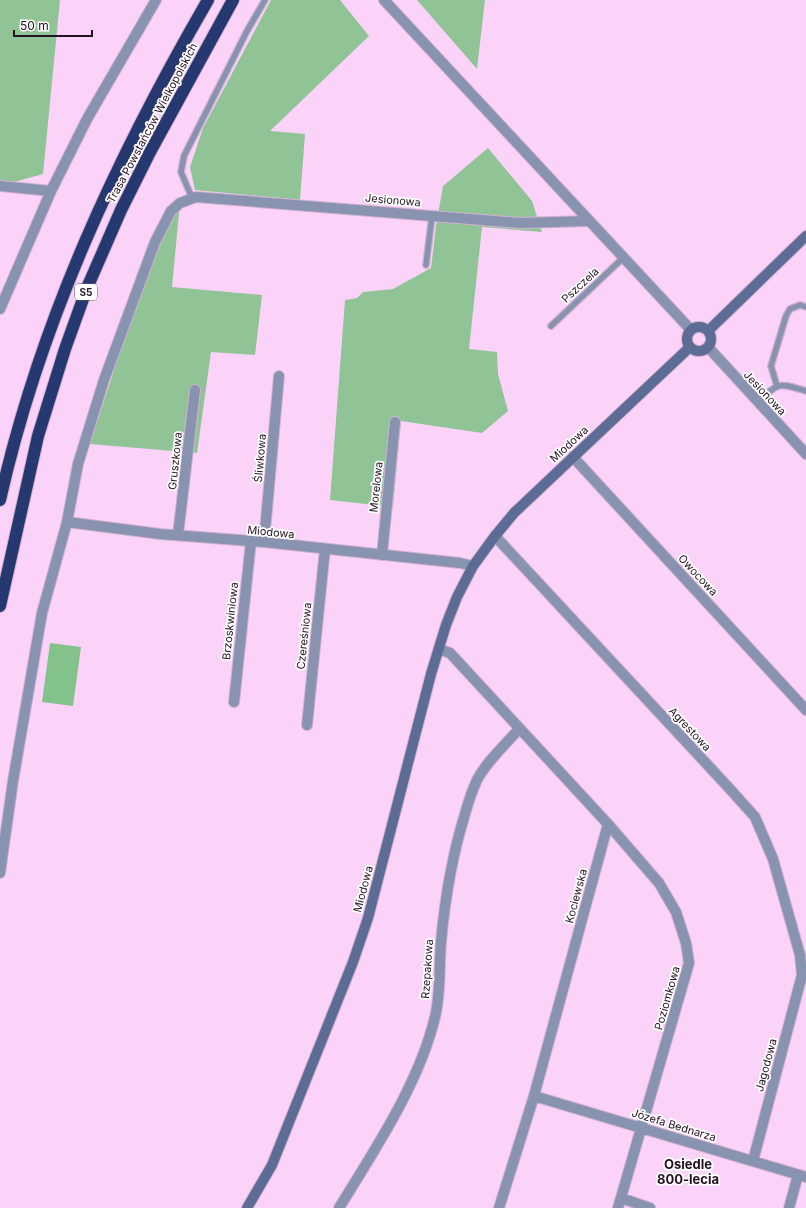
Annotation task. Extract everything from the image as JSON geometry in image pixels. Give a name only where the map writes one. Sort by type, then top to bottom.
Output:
[{"type":"highway","name":"Trasa Powstańców Wielkopolskich","points":[[0,500],[30,388],[47,335],[77,260],[109,186],[139,125],[208,0]]},
{"type":"highway","name":"Trasa Powstańców Wielkopolskich","points":[[0,606],[38,436],[65,349],[87,288],[121,210],[150,152],[233,0]]},
{"type":"main road","points":[[708,331],[806,236]]},
{"type":"main road","points":[[699,327],[708,331],[711,339],[708,347],[699,351],[690,347],[687,338],[691,330],[699,327]]},
{"type":"main road","name":"Miodowa","points":[[247,1208],[272,1165],[354,962],[368,918],[431,674],[446,625],[457,597],[473,566],[514,513],[690,347]]},
{"type":"street","points":[[0,309],[51,191],[94,108],[156,0]]},
{"type":"street","points":[[384,0],[691,330]]},
{"type":"street","points":[[0,186],[51,191]]},
{"type":"street","points":[[0,873],[13,781],[42,613],[67,522],[78,464],[104,380],[155,242],[170,211],[180,203],[194,198]]},
{"type":"street","name":"Jesionowa","points":[[194,198],[520,223],[589,221]]},
{"type":"street","name":"Jesionowa","points":[[708,347],[806,454]]},
{"type":"street","name":"Śliwkowa","points":[[264,542],[279,376]]},
{"type":"street","name":"Gruszkowa","points":[[178,535],[195,390]]},
{"type":"street","name":"Morelowa","points":[[382,555],[395,422]]},
{"type":"street","name":"Owocowa","points":[[573,457],[806,710]]},
{"type":"street","name":"Miodowa","points":[[67,522],[178,535],[264,542],[325,550],[460,563],[473,566]]},
{"type":"street","name":"Agrestowa","points":[[495,536],[755,817],[773,858],[800,955],[804,976]]},
{"type":"street","name":"Brzoskwiniowa","points":[[234,702],[251,541]]},
{"type":"street","name":"Czereśniowa","points":[[307,725],[325,550]]},
{"type":"street","points":[[439,649],[450,653],[608,824]]},
{"type":"street","name":"Rzepakowa","points":[[340,1208],[378,1144],[420,1066],[436,1016],[441,942],[451,863],[457,838],[478,780],[488,764],[520,729]]},
{"type":"street","name":"Kociewska","points":[[499,1208],[534,1096],[608,824]]},
{"type":"street","name":"Poziomkowa","points":[[608,824],[659,882],[676,912],[689,954],[689,963],[618,1208]]},
{"type":"street","name":"Jagodowa","points":[[753,1161],[804,976]]},
{"type":"street","name":"Józefa Bednarza","points":[[534,1096],[802,1176]]},
{"type":"street","points":[[789,1208],[802,1176]]},
{"type":"street","points":[[621,1198],[650,1208]]},
{"type":"lane","points":[[194,198],[181,172],[184,156],[247,31],[265,0]]},
{"type":"lane","points":[[426,264],[432,216]]},
{"type":"lane","name":"Pszczela","points":[[551,326],[623,258]]},
{"type":"lane","points":[[777,386],[771,366],[786,316],[790,309],[800,305],[806,307]]},
{"type":"lane","points":[[758,403],[771,388],[782,384],[806,391]]},
{"type":"green space","points":[[0,0],[60,0],[43,174],[0,186]]},
{"type":"green space","points":[[271,0],[340,0],[369,36],[270,131],[305,134],[300,200],[195,190],[190,167],[203,128]]},
{"type":"green space","points":[[417,0],[485,0],[477,69]]},
{"type":"green space","points":[[488,148],[532,201],[542,232],[482,227],[469,349],[497,352],[498,374],[508,411],[482,433],[401,421],[393,507],[330,500],[345,300],[357,298],[363,292],[393,289],[431,268],[443,186]]},
{"type":"green space","points":[[180,203],[172,287],[262,295],[255,355],[211,352],[197,453],[90,444],[145,274]]},
{"type":"green space","points":[[50,643],[81,647],[73,706],[42,702]]},
{"type":"district","name":"Osiedle 800-lecia","points":[[688,1172]]}]
